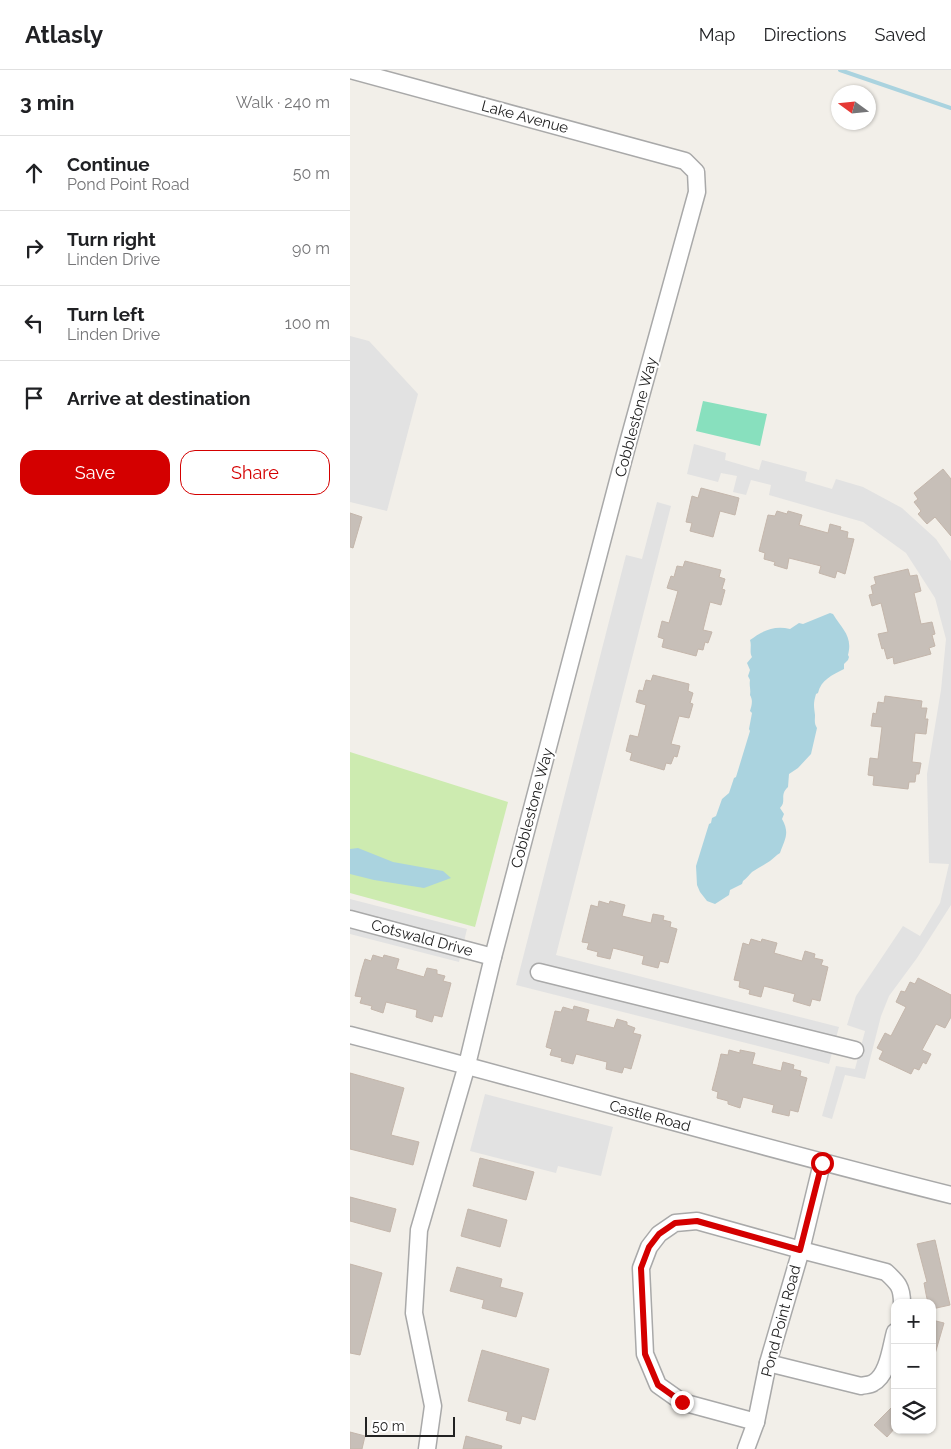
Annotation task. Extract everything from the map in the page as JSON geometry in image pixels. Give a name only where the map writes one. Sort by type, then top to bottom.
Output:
[{"type":"street","name":"Lake Avenue","points":[[350,70],[662,153],[686,161],[696,172]]},
{"type":"street","name":"Cobblestone Way","points":[[427,1449],[433,1406],[414,1313],[419,1230],[467,1065],[493,957],[626,450],[697,192],[696,172]]},
{"type":"street","name":"Cotswald Drive","points":[[350,919],[493,957]]},
{"type":"street","points":[[540,972],[855,1050]]},
{"type":"street","name":"Castle Road","points":[[350,1035],[467,1065],[822,1163],[951,1195]]},
{"type":"street","name":"Pond Point Road","points":[[746,1449],[756,1422],[768,1363],[822,1163]]},
{"type":"street","points":[[756,1422],[682,1402],[658,1385],[645,1354],[641,1268],[649,1247],[659,1234],[675,1223],[697,1221],[886,1272],[902,1290],[902,1299]]},
{"type":"street","points":[[768,1363],[861,1386],[875,1383],[883,1373],[892,1344]]},
{"type":"green space","points":[[703,401],[767,414],[760,446],[696,431]]},
{"type":"green space","points":[[350,752],[508,802],[475,927],[350,893]]},
{"type":"shaded area","points":[[350,336],[369,341],[418,394],[387,511],[350,502]]},
{"type":"shaded area","points":[[694,444],[726,453],[725,460],[759,470],[762,460],[807,472],[805,481],[832,489],[836,479],[863,487],[902,508],[936,539],[951,561],[951,905],[917,958],[889,996],[881,1016],[865,1079],[845,1075],[832,1119],[822,1116],[836,1066],[855,1069],[865,1031],[847,1025],[856,996],[903,926],[920,936],[940,903],[949,864],[929,863],[927,774],[941,690],[946,639],[935,598],[906,553],[863,522],[769,495],[771,485],[751,480],[746,495],[733,492],[737,476],[721,473],[718,482],[687,474]]},
{"type":"shaded area","points":[[657,502],[671,506],[556,955],[839,1027],[829,1064],[516,985],[626,555],[642,559]]},
{"type":"shaded area","points":[[350,899],[467,929],[459,962],[350,934]]},
{"type":"shaded area","points":[[485,1094],[613,1127],[601,1176],[558,1166],[556,1173],[470,1151]]},
{"type":"water","points":[[830,613],[833,614],[848,638],[849,657],[844,664],[844,669],[828,678],[816,694],[814,705],[817,728],[811,754],[798,768],[789,774],[788,787],[785,790],[783,803],[780,808],[784,814],[782,819],[786,832],[780,853],[752,872],[742,884],[730,890],[729,895],[715,904],[707,901],[697,885],[696,866],[709,824],[712,818],[716,816],[722,799],[729,793],[736,777],[750,731],[752,701],[748,676],[750,670],[747,663],[752,657],[750,640],[768,630],[790,629],[799,623],[803,624]]},
{"type":"water","points":[[358,848],[393,862],[443,871],[451,878],[424,888],[350,874],[350,849]]},
{"type":"building","points":[[943,469],[951,479],[951,536],[935,517],[927,524],[918,514],[921,511],[914,502],[918,499],[914,493]]},
{"type":"building","points":[[701,488],[739,498],[735,515],[720,511],[713,537],[690,531],[692,523],[686,522],[692,496],[698,498]]},
{"type":"building","points":[[777,511],[787,514],[788,511],[802,515],[799,525],[828,533],[830,524],[841,527],[840,530],[848,532],[847,538],[854,539],[845,574],[837,571],[835,578],[819,573],[821,566],[789,558],[787,569],[774,565],[775,562],[764,559],[765,553],[759,551],[768,515],[775,516]]},
{"type":"building","points":[[350,513],[362,517],[353,548],[350,547]]},
{"type":"building","points":[[685,561],[721,570],[719,577],[725,579],[722,589],[725,590],[721,605],[710,602],[703,630],[712,632],[708,643],[705,642],[703,650],[698,649],[696,656],[662,647],[664,639],[658,637],[662,621],[669,623],[678,591],[667,588],[671,576],[674,577],[677,566],[683,567]]},
{"type":"building","points":[[908,569],[910,576],[917,575],[921,591],[914,593],[921,624],[932,622],[935,634],[932,635],[935,646],[929,648],[931,654],[894,664],[893,657],[887,659],[878,634],[888,632],[881,603],[872,606],[869,595],[873,594],[871,586],[876,584],[874,577]]},
{"type":"building","points":[[653,675],[689,684],[688,691],[693,693],[690,703],[693,704],[689,718],[679,716],[671,744],[680,746],[677,757],[674,756],[671,764],[666,763],[664,770],[630,760],[632,753],[626,751],[630,735],[638,737],[646,705],[636,702],[639,690],[643,691],[646,680],[651,681]]},
{"type":"building","points":[[885,696],[922,701],[921,708],[927,708],[925,719],[928,719],[926,734],[915,733],[912,762],[921,763],[919,774],[916,774],[915,782],[909,782],[908,789],[873,785],[874,776],[868,775],[870,758],[878,759],[882,727],[871,726],[873,713],[876,714],[878,702],[884,703]]},
{"type":"building","points":[[599,901],[609,904],[610,901],[625,905],[622,916],[651,923],[653,914],[664,916],[663,920],[671,922],[670,927],[677,929],[668,963],[660,961],[658,968],[642,964],[644,956],[613,948],[610,959],[597,956],[598,952],[587,949],[589,943],[582,942],[591,905],[598,907]]},
{"type":"building","points":[[751,939],[761,942],[762,939],[777,943],[774,953],[802,961],[805,951],[815,954],[814,958],[823,960],[821,965],[828,967],[820,1001],[812,999],[810,1006],[793,1001],[795,994],[764,986],[761,997],[749,994],[750,990],[739,987],[740,981],[734,980],[743,943],[749,945]]},
{"type":"building","points":[[373,955],[383,958],[384,955],[399,959],[396,969],[424,977],[427,968],[437,970],[437,974],[445,976],[443,981],[451,983],[442,1017],[434,1015],[432,1022],[416,1017],[417,1010],[386,1002],[383,1013],[371,1009],[372,1006],[360,1003],[362,997],[355,996],[361,972],[365,959],[371,961]]},
{"type":"building","points":[[918,978],[951,995],[951,1017],[945,1028],[936,1024],[922,1050],[931,1054],[926,1064],[923,1062],[919,1070],[914,1068],[911,1074],[879,1059],[883,1051],[877,1048],[885,1033],[891,1036],[906,1007],[896,1002],[901,991],[905,992],[910,982],[915,984]]},
{"type":"building","points":[[574,1006],[589,1010],[586,1021],[614,1028],[617,1019],[627,1022],[627,1025],[635,1028],[633,1033],[641,1035],[631,1069],[624,1067],[622,1073],[606,1069],[607,1062],[576,1054],[573,1064],[561,1061],[562,1058],[550,1055],[552,1049],[546,1047],[555,1011],[561,1012],[563,1007],[573,1010]]},
{"type":"building","points":[[729,1050],[740,1053],[740,1050],[755,1053],[752,1064],[781,1071],[783,1062],[794,1065],[793,1069],[801,1071],[800,1076],[807,1078],[798,1112],[790,1110],[789,1116],[772,1112],[774,1105],[743,1097],[740,1108],[728,1104],[728,1101],[717,1098],[718,1092],[712,1090],[721,1054],[728,1055]]},
{"type":"building","points":[[350,1073],[404,1088],[391,1135],[419,1142],[413,1165],[350,1149]]},
{"type":"building","points":[[480,1158],[534,1172],[526,1200],[473,1186]]},
{"type":"building","points":[[350,1197],[396,1209],[390,1232],[350,1221]]},
{"type":"building","points":[[468,1209],[507,1220],[500,1247],[461,1236]]},
{"type":"building","points":[[935,1240],[950,1305],[936,1308],[936,1299],[927,1299],[924,1283],[927,1282],[917,1244]]},
{"type":"building","points":[[350,1264],[382,1273],[360,1355],[350,1353]]},
{"type":"building","points":[[457,1267],[502,1279],[500,1287],[523,1293],[516,1317],[482,1308],[484,1300],[450,1291]]},
{"type":"building","points":[[936,1321],[944,1323],[936,1351]]},
{"type":"building","points":[[482,1350],[549,1369],[535,1420],[522,1416],[520,1424],[506,1420],[508,1412],[468,1401]]},
{"type":"building","points":[[891,1408],[891,1432],[887,1437],[874,1425]]},
{"type":"building","points":[[350,1432],[365,1436],[362,1449],[350,1449]]},
{"type":"building","points":[[466,1436],[502,1446],[501,1449],[463,1449]]},
{"type":"waterway","points":[[840,70],[951,108]]},
{"type":"route","points":[[682,1402],[658,1385],[645,1354],[641,1268],[649,1247],[659,1234],[675,1223],[697,1221],[800,1250],[822,1163]]}]
